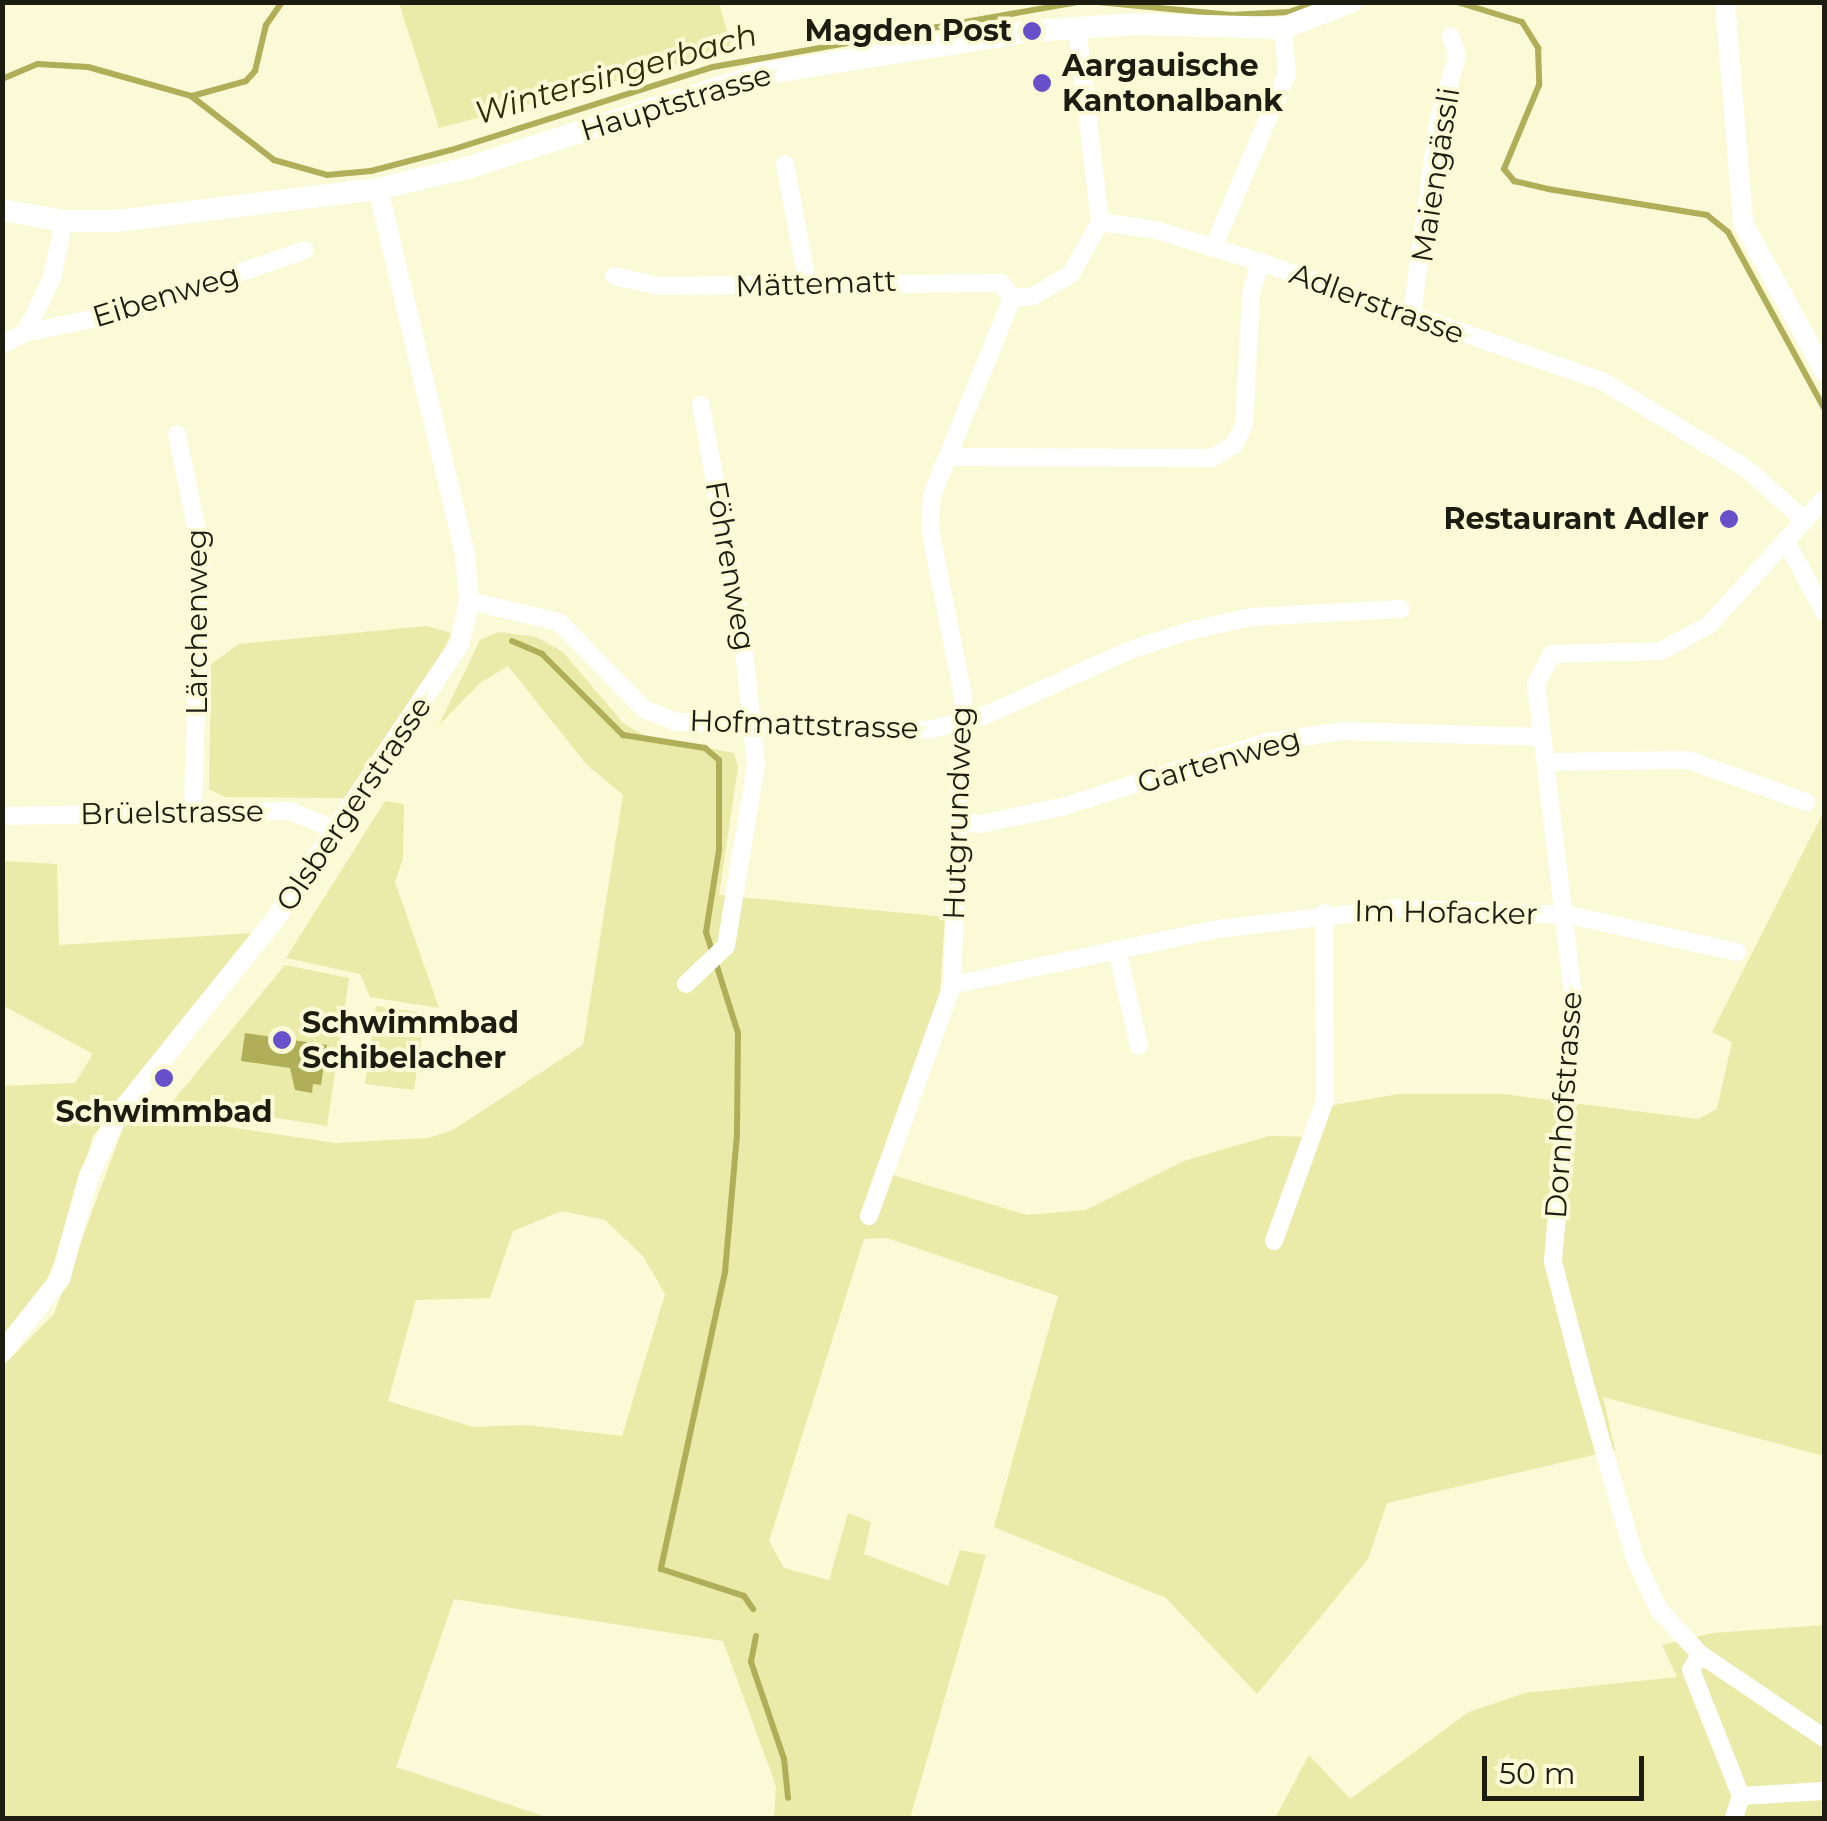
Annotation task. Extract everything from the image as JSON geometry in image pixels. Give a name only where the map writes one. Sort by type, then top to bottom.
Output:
[{"type":"main road","name":"Hauptstrasse","points":[[2,210],[64,221],[168,218],[378,189],[470,168],[761,74],[1077,28],[1283,28],[1351,2]]},
{"type":"street","points":[[1725,2],[1742,223],[1824,371]]},
{"type":"street","points":[[1012,298],[1033,296],[1071,274],[1100,222],[1077,28]]},
{"type":"street","points":[[1213,248],[1286,74],[1283,28]]},
{"type":"street","name":"Maiengässli","points":[[1412,314],[1438,122],[1457,56],[1452,36]]},
{"type":"street","points":[[785,164],[808,286]]},
{"type":"street","name":"Olsbergerstrasse","points":[[2,1352],[60,1279],[89,1176],[117,1116],[274,921],[447,665],[469,601],[465,554],[378,189]]},
{"type":"street","points":[[24,333],[52,278],[64,221]]},
{"type":"street","name":"Adlerstrasse","points":[[1100,222],[1260,262],[1604,382],[1747,469],[1805,521]]},
{"type":"street","name":"Eibenweg","points":[[2,345],[24,333],[129,312],[305,250]]},
{"type":"street","points":[[946,457],[1212,458],[1234,445],[1244,425],[1252,294],[1260,262]]},
{"type":"street","name":"Mättematt","points":[[614,276],[658,286],[1001,284],[1012,298]]},
{"type":"street","name":"Hutgrundweg","points":[[869,1216],[952,985],[960,822],[958,722],[963,696],[930,529],[932,495],[1012,298]]},
{"type":"street","name":"Föhrenweg","points":[[686,984],[726,946],[748,839],[756,726],[701,405]]},
{"type":"street","name":"Lärchenweg","points":[[177,434],[202,551],[193,812]]},
{"type":"street","name":"Dornhofstrasse","points":[[1824,499],[1788,545],[1709,625],[1661,651],[1552,654],[1536,684],[1568,916],[1575,1009],[1554,1262],[1635,1559],[1658,1610],[1700,1654],[1824,1738]]},
{"type":"street","points":[[1788,545],[1824,612]]},
{"type":"street","name":"Hofmattstrasse","points":[[469,601],[560,622],[644,710],[676,722],[929,730],[1185,632],[1252,617],[1401,609]]},
{"type":"street","name":"Gartenweg","points":[[960,822],[980,824],[1062,807],[1268,742],[1342,730],[1542,737]]},
{"type":"street","points":[[1546,762],[1688,760],[1806,802]]},
{"type":"street","name":"Brüelstrasse","points":[[2,816],[290,811],[336,830]]},
{"type":"street","name":"Im Hofacker","points":[[952,985],[1117,950],[1324,913],[1399,908],[1568,916],[1737,952]]},
{"type":"street","name":"Im Hofacker","points":[[1274,1241],[1324,1100],[1324,913]]},
{"type":"street","points":[[1117,950],[1139,1046]]},
{"type":"street","points":[[1700,1654],[1692,1670],[1740,1796],[1734,1818]]},
{"type":"street","points":[[1740,1796],[1824,1792]]},
{"type":"green space","points":[[399,3],[719,3],[732,50],[439,128]]},
{"type":"green space","points":[[427,626],[451,633],[445,648],[345,798],[225,797],[209,789],[211,664],[239,644]]},
{"type":"green space","points":[[498,632],[536,637],[563,652],[623,723],[643,735],[734,753],[738,767],[719,895],[945,917],[940,992],[876,1170],[1027,1215],[1086,1210],[1184,1161],[1269,1136],[1317,1137],[1328,1106],[1399,1094],[1503,1094],[1698,1119],[1717,1109],[1732,1042],[1712,1032],[1824,811],[1824,1456],[1603,1397],[1615,1450],[1387,1503],[1368,1559],[1257,1694],[1166,1598],[994,1527],[1058,1296],[887,1238],[864,1239],[769,1541],[784,1568],[829,1580],[848,1513],[871,1522],[864,1554],[948,1586],[960,1550],[986,1555],[910,1818],[774,1818],[776,1786],[723,1641],[454,1599],[396,1767],[549,1818],[3,1818],[3,1366],[54,1314],[123,1128],[133,1117],[151,1115],[335,1143],[429,1138],[453,1130],[583,1045],[623,795],[587,765],[508,666],[480,683],[439,725],[480,640]],"holes":[[[562,1211],[605,1220],[643,1256],[665,1294],[622,1436],[526,1425],[473,1427],[388,1401],[416,1300],[490,1298],[513,1231]]]},
{"type":"green space","points":[[385,801],[404,804],[403,858],[395,882],[439,1008],[370,997],[360,974],[286,958]]},
{"type":"green space","points":[[3,861],[57,864],[59,945],[256,933],[93,1136],[59,1253],[42,1289],[3,1335],[3,1086],[75,1083],[93,1054],[4,1006]]},
{"type":"green space","name":"Schwimmbad Schibelacher","points":[[285,965],[349,978],[327,1126],[173,1101]]},
{"type":"green space","points":[[376,1006],[425,1013],[414,1090],[365,1084]]},
{"type":"green space","points":[[1824,1625],[1824,1818],[1275,1818],[1309,1755],[1350,1799],[1469,1712],[1525,1693],[1677,1677],[1662,1645],[1713,1633]]},
{"type":"shaded area","points":[[245,1033],[327,1045],[321,1085],[313,1084],[312,1093],[295,1090],[290,1068],[241,1061]]},
{"type":"waterway","points":[[192,96],[246,81],[255,71],[266,25],[282,2]]},
{"type":"waterway","name":"Wintersingerbach","points":[[2,79],[38,64],[88,67],[191,96],[274,160],[327,175],[371,171],[451,150],[713,67],[1079,2]]},
{"type":"waterway","name":"Wintersingerbach","points":[[1098,2],[1231,15],[1289,12],[1318,2]]},
{"type":"waterway","name":"Wintersingerbach","points":[[1457,2],[1522,22],[1538,48],[1539,85],[1504,169],[1514,181],[1707,215],[1728,232],[1824,408]]},
{"type":"waterway","points":[[512,641],[542,654],[623,735],[705,748],[719,760],[719,850],[706,932],[738,1033],[737,1135],[725,1272],[661,1569],[744,1596],[753,1609]]},
{"type":"waterway","points":[[756,1636],[751,1662],[784,1759],[788,1798]]},
{"type":"place","name":"Magden Post","points":[[1032,31]]},
{"type":"place","name":"Aargauische Kantonalbank","points":[[1042,83]]},
{"type":"place","name":"Restaurant Adler","points":[[1729,519]]},
{"type":"place","name":"Schwimmbad Schibelacher","points":[[282,1040]]},
{"type":"place","name":"Schwimmbad","points":[[164,1078]]}]
